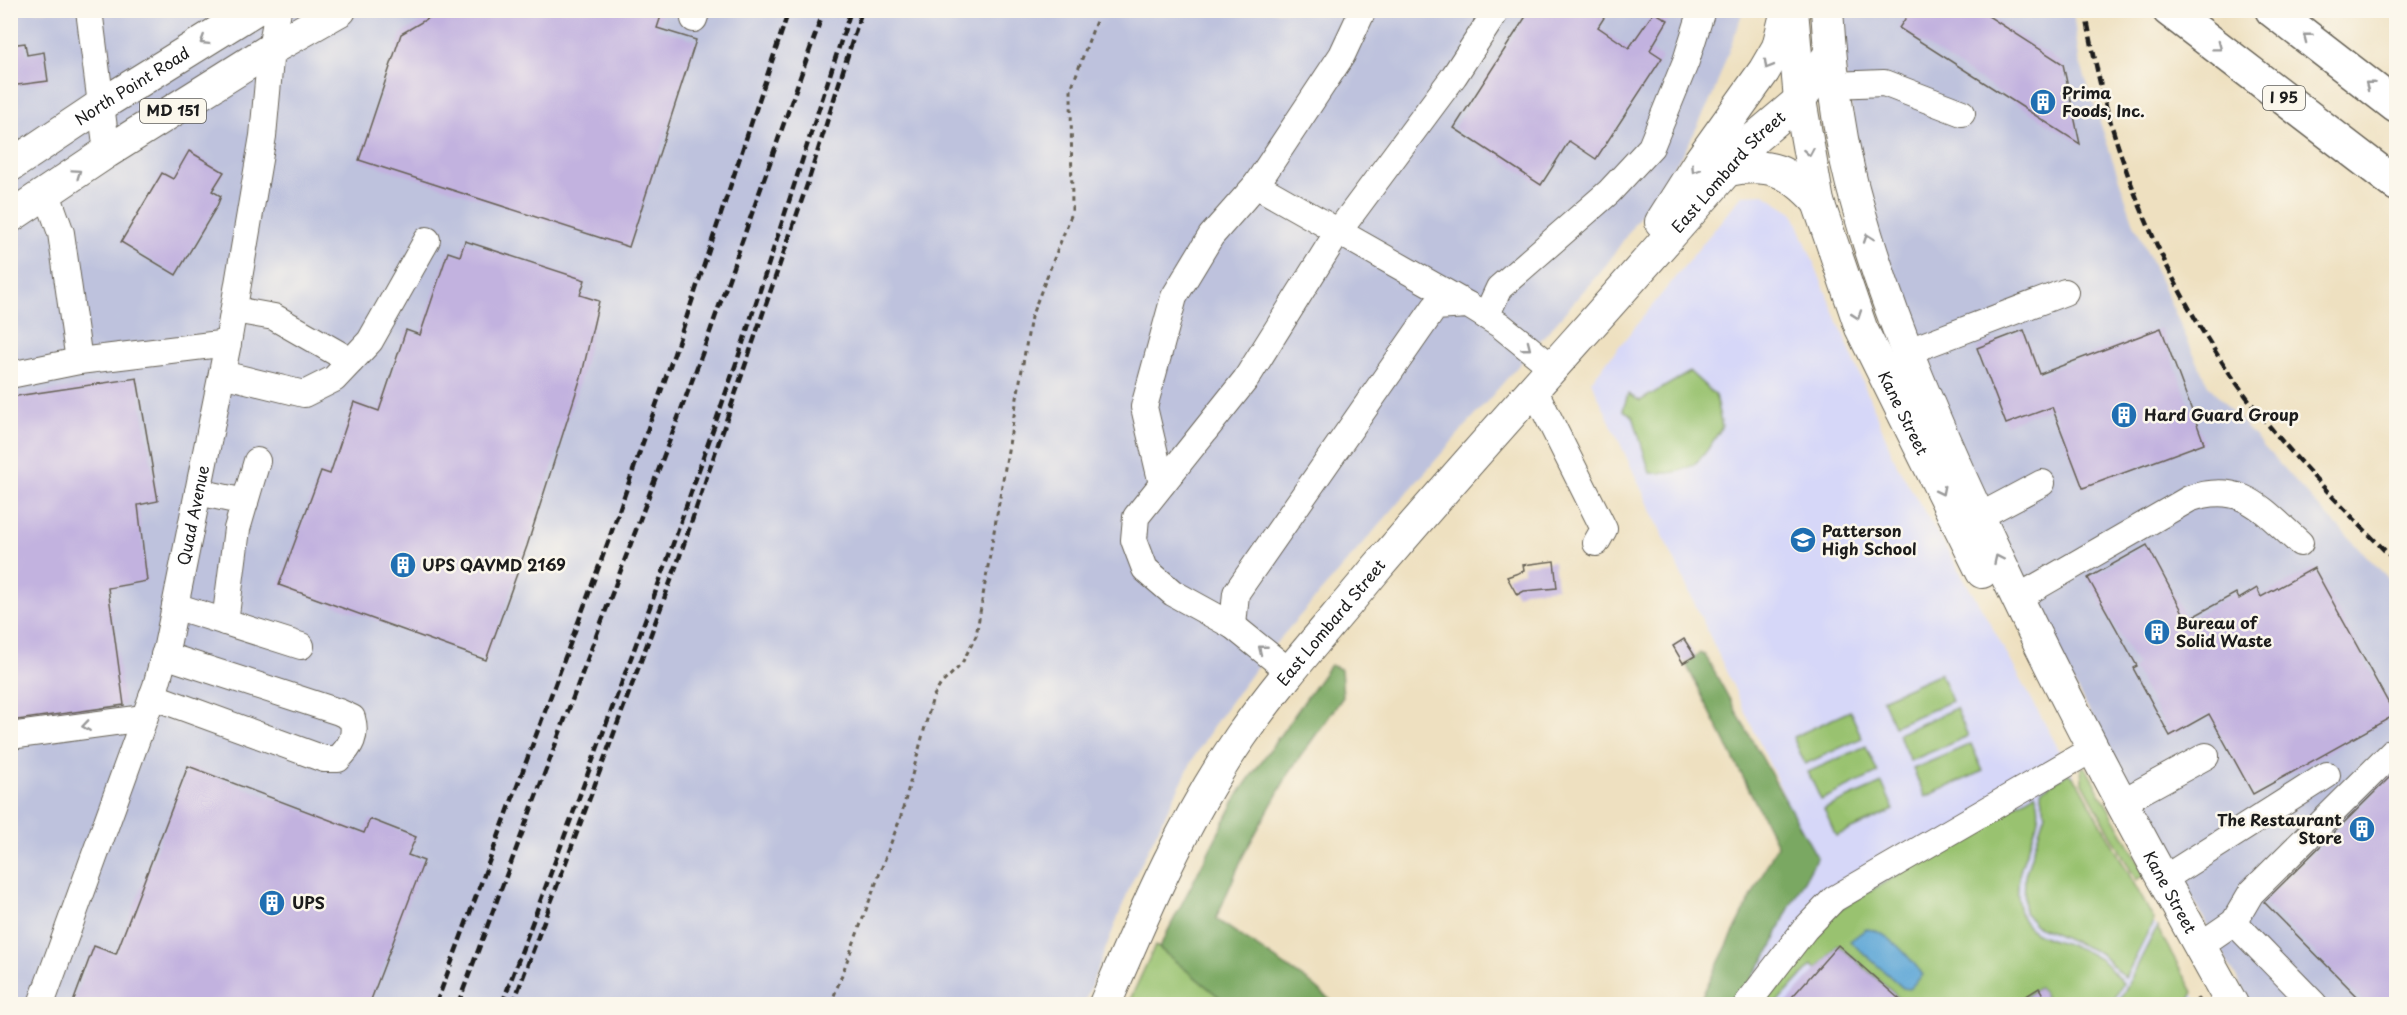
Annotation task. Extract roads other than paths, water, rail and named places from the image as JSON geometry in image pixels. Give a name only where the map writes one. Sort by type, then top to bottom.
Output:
[{"type":"highway","points":[[2272,10],[2397,106]]},
{"type":"highway","name":"I 95","points":[[2170,11],[2397,184]]},
{"type":"main road","name":"North Point Road","points":[[10,166],[101,105],[254,10]]},
{"type":"main road","name":"MD 151","points":[[10,217],[107,152],[340,10]]},
{"type":"main road","points":[[1729,122],[1778,47],[1787,10]]},
{"type":"main road","name":"Kane Street","points":[[1792,10],[1800,99],[1818,202],[1861,327],[1914,438],[2006,619],[2114,792]]},
{"type":"main road","name":"Kane Street","points":[[1827,10],[1833,85],[1857,203],[1938,431],[2017,598],[2114,792],[2199,946],[2223,1004]]},
{"type":"main road","name":"East Lombard Street","points":[[1105,1005],[1139,925],[1203,798],[1241,736],[1290,672],[1411,528],[1755,138],[1800,99],[1830,53]]},
{"type":"main road","points":[[1729,122],[1744,107],[1762,95],[1777,93],[1800,99],[1839,117]]},
{"type":"main road","name":"East Lombard Street","points":[[1624,288],[1665,215],[1699,162],[1729,122]]},
{"type":"main road","points":[[1728,170],[1754,165],[1772,169],[1792,178],[1818,202]]},
{"type":"street","points":[[89,10],[107,152]]},
{"type":"street","name":"Quad Avenue","points":[[41,1005],[148,707],[164,655],[228,344],[263,136],[271,50],[278,10]]},
{"type":"street","points":[[1162,484],[1144,407],[1174,297],[1211,236],[1256,185],[1342,55],[1363,10]]},
{"type":"street","points":[[1290,672],[1233,626],[1173,593],[1145,569],[1134,540],[1136,517],[1246,379],[1338,232],[1454,76],[1497,10]]},
{"type":"street","points":[[1484,316],[1499,288],[1609,192],[1651,147],[1686,61],[1702,10]]},
{"type":"street","points":[[1833,85],[1884,83],[1962,113]]},
{"type":"street","points":[[1256,185],[1484,316],[1544,378],[1604,529],[1596,543]]},
{"type":"street","points":[[47,194],[62,233],[79,361]]},
{"type":"street","points":[[222,374],[304,394],[334,379],[370,341],[427,240]]},
{"type":"street","points":[[1909,351],[2065,292]]},
{"type":"street","points":[[1233,626],[1236,593],[1435,308],[1484,316]]},
{"type":"street","points":[[234,310],[274,317],[351,361]]},
{"type":"street","points":[[10,375],[79,361],[228,344]]},
{"type":"street","points":[[225,622],[237,529],[257,461]]},
{"type":"street","points":[[1978,517],[2042,483]]},
{"type":"street","points":[[2017,598],[2189,499],[2206,493],[2220,491],[2256,505],[2300,543]]},
{"type":"street","points":[[198,492],[245,502]]},
{"type":"street","points":[[175,606],[301,646]]},
{"type":"street","points":[[10,736],[148,707],[324,759],[338,759],[350,747],[356,731],[352,717],[164,655]]},
{"type":"street","points":[[2199,946],[2234,922],[2251,893],[2397,749]]},
{"type":"street","points":[[1748,1005],[1804,929],[1834,899],[2089,751]]},
{"type":"street","points":[[2114,792],[2206,756]]},
{"type":"street","points":[[2162,880],[2327,775]]},
{"type":"street","points":[[2234,922],[2314,1005]]},
{"type":"water","points":[[1866,929],[1874,930],[1890,939],[1923,975],[1909,989],[1903,988],[1850,941]]},
{"type":"railway","points":[[436,1004],[608,542],[680,337],[789,10]]},
{"type":"railway","points":[[458,1004],[705,346],[824,10]]},
{"type":"railway","points":[[502,1004],[667,561],[738,358],[851,10]]},
{"type":"railway","points":[[513,1004],[677,564],[809,179],[862,10]]},
{"type":"railway","points":[[2085,10],[2101,87],[2121,156],[2155,240],[2197,321],[2247,398],[2275,433],[2319,483],[2396,562]]},
{"type":"place","name":"Prima Foods, Inc.","points":[[2043,102]]},
{"type":"place","name":"Hard Guard Group","points":[[2124,415]]},
{"type":"place","name":"Patterson High School","points":[[1803,540]]},
{"type":"place","name":"UPS QAVMD 2169","points":[[403,565]]},
{"type":"place","name":"Bureau of Solid Waste","points":[[2157,632]]},
{"type":"place","name":"The Restaurant Store","points":[[2362,829]]},
{"type":"place","name":"UPS","points":[[272,903]]}]
